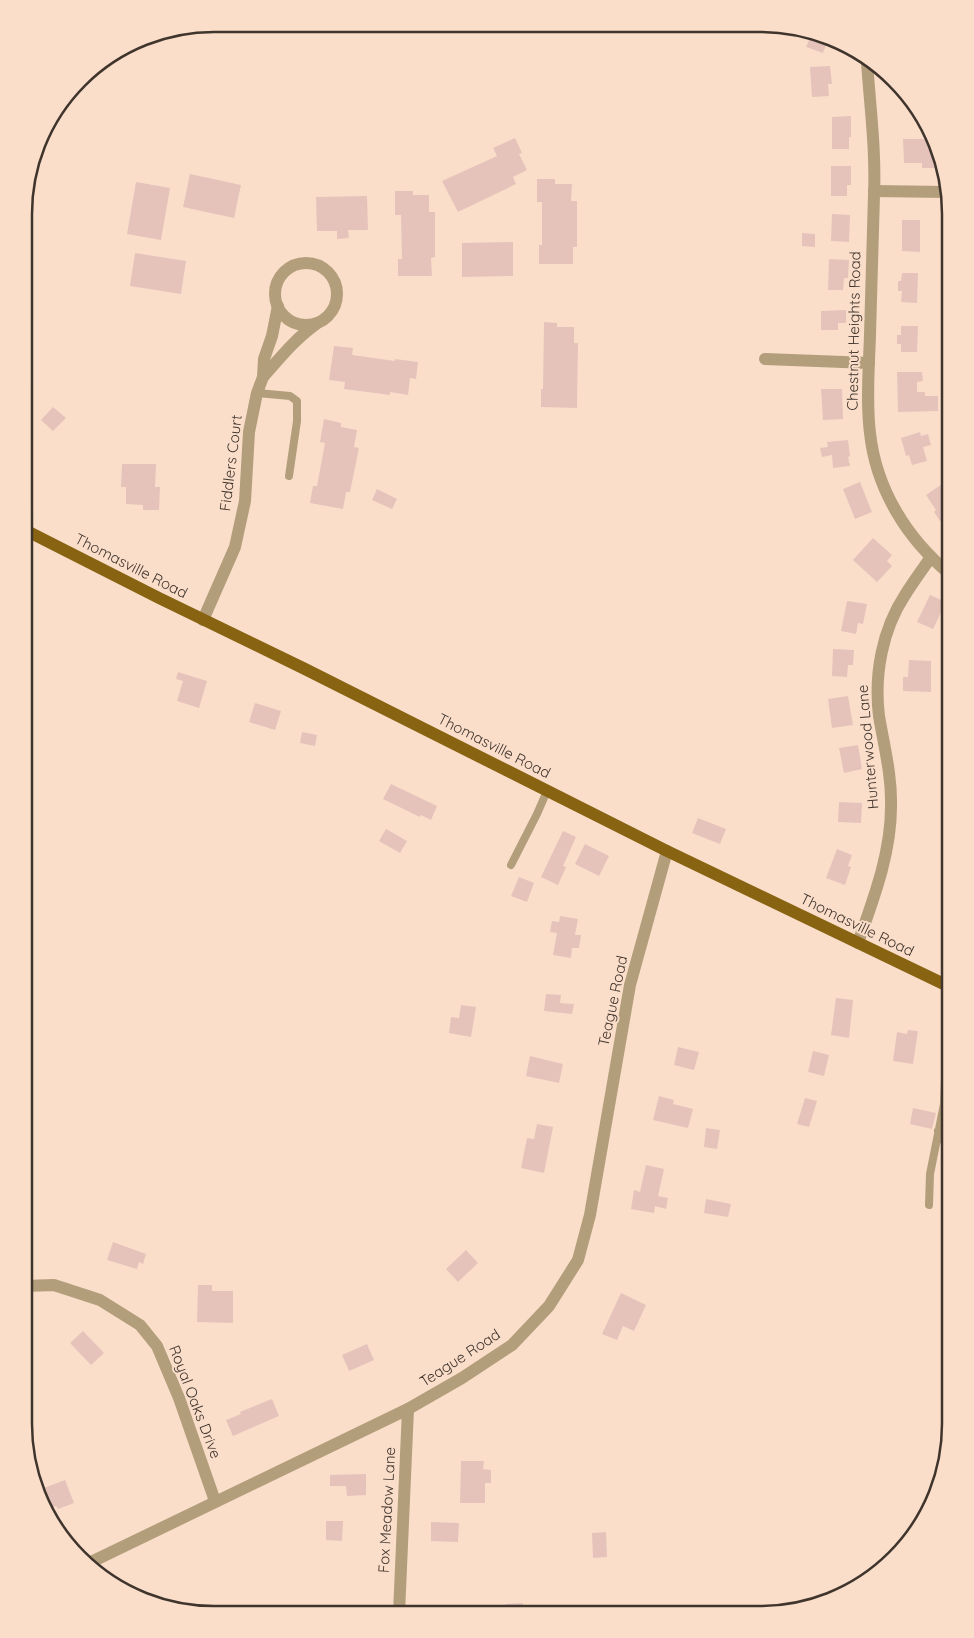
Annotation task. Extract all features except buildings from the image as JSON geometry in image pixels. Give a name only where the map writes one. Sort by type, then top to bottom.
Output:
[{"type":"main road","name":"Thomasville Road","points":[[32,534],[667,851],[942,983]]},
{"type":"street","name":"Chestnut Heights Road","points":[[867,68],[874,191],[868,411],[870,435],[880,477],[888,498],[904,524],[931,558],[942,567]]},
{"type":"street","points":[[874,191],[940,192]]},
{"type":"street","name":"Fiddlers Court","points":[[203,620],[235,547],[245,501],[249,432],[257,393],[263,377],[264,358],[272,336],[278,306],[275,298],[276,285],[284,273],[295,265],[309,264],[322,268],[332,278],[337,290],[336,304],[329,316],[303,334],[286,349],[263,377]]},
{"type":"street","points":[[278,306],[280,312],[290,321],[303,325],[317,324]]},
{"type":"street","points":[[765,359],[869,363]]},
{"type":"street","name":"Hunterwood Lane","points":[[858,943],[876,892],[890,824],[891,791],[878,698],[881,658],[885,638],[896,612],[904,596],[931,558]]},
{"type":"street","name":"Teague Road","points":[[94,1560],[408,1409],[462,1378],[512,1345],[549,1306],[578,1260],[590,1215],[630,985],[667,851]]},
{"type":"street","name":"Royal Oaks Drive","points":[[32,1285],[54,1284],[100,1300],[140,1325],[157,1346],[179,1398],[214,1501]]},
{"type":"street","name":"Fox Meadow Lane","points":[[399,1606],[408,1409]]},
{"type":"lane","points":[[257,393],[290,396],[297,401],[297,421],[289,476]]},
{"type":"lane","points":[[511,865],[538,814],[547,791]]},
{"type":"lane","points":[[930,1205],[930,1174],[942,1113]]},
{"type":"lane","points":[[938,1131],[942,1138]]}]
